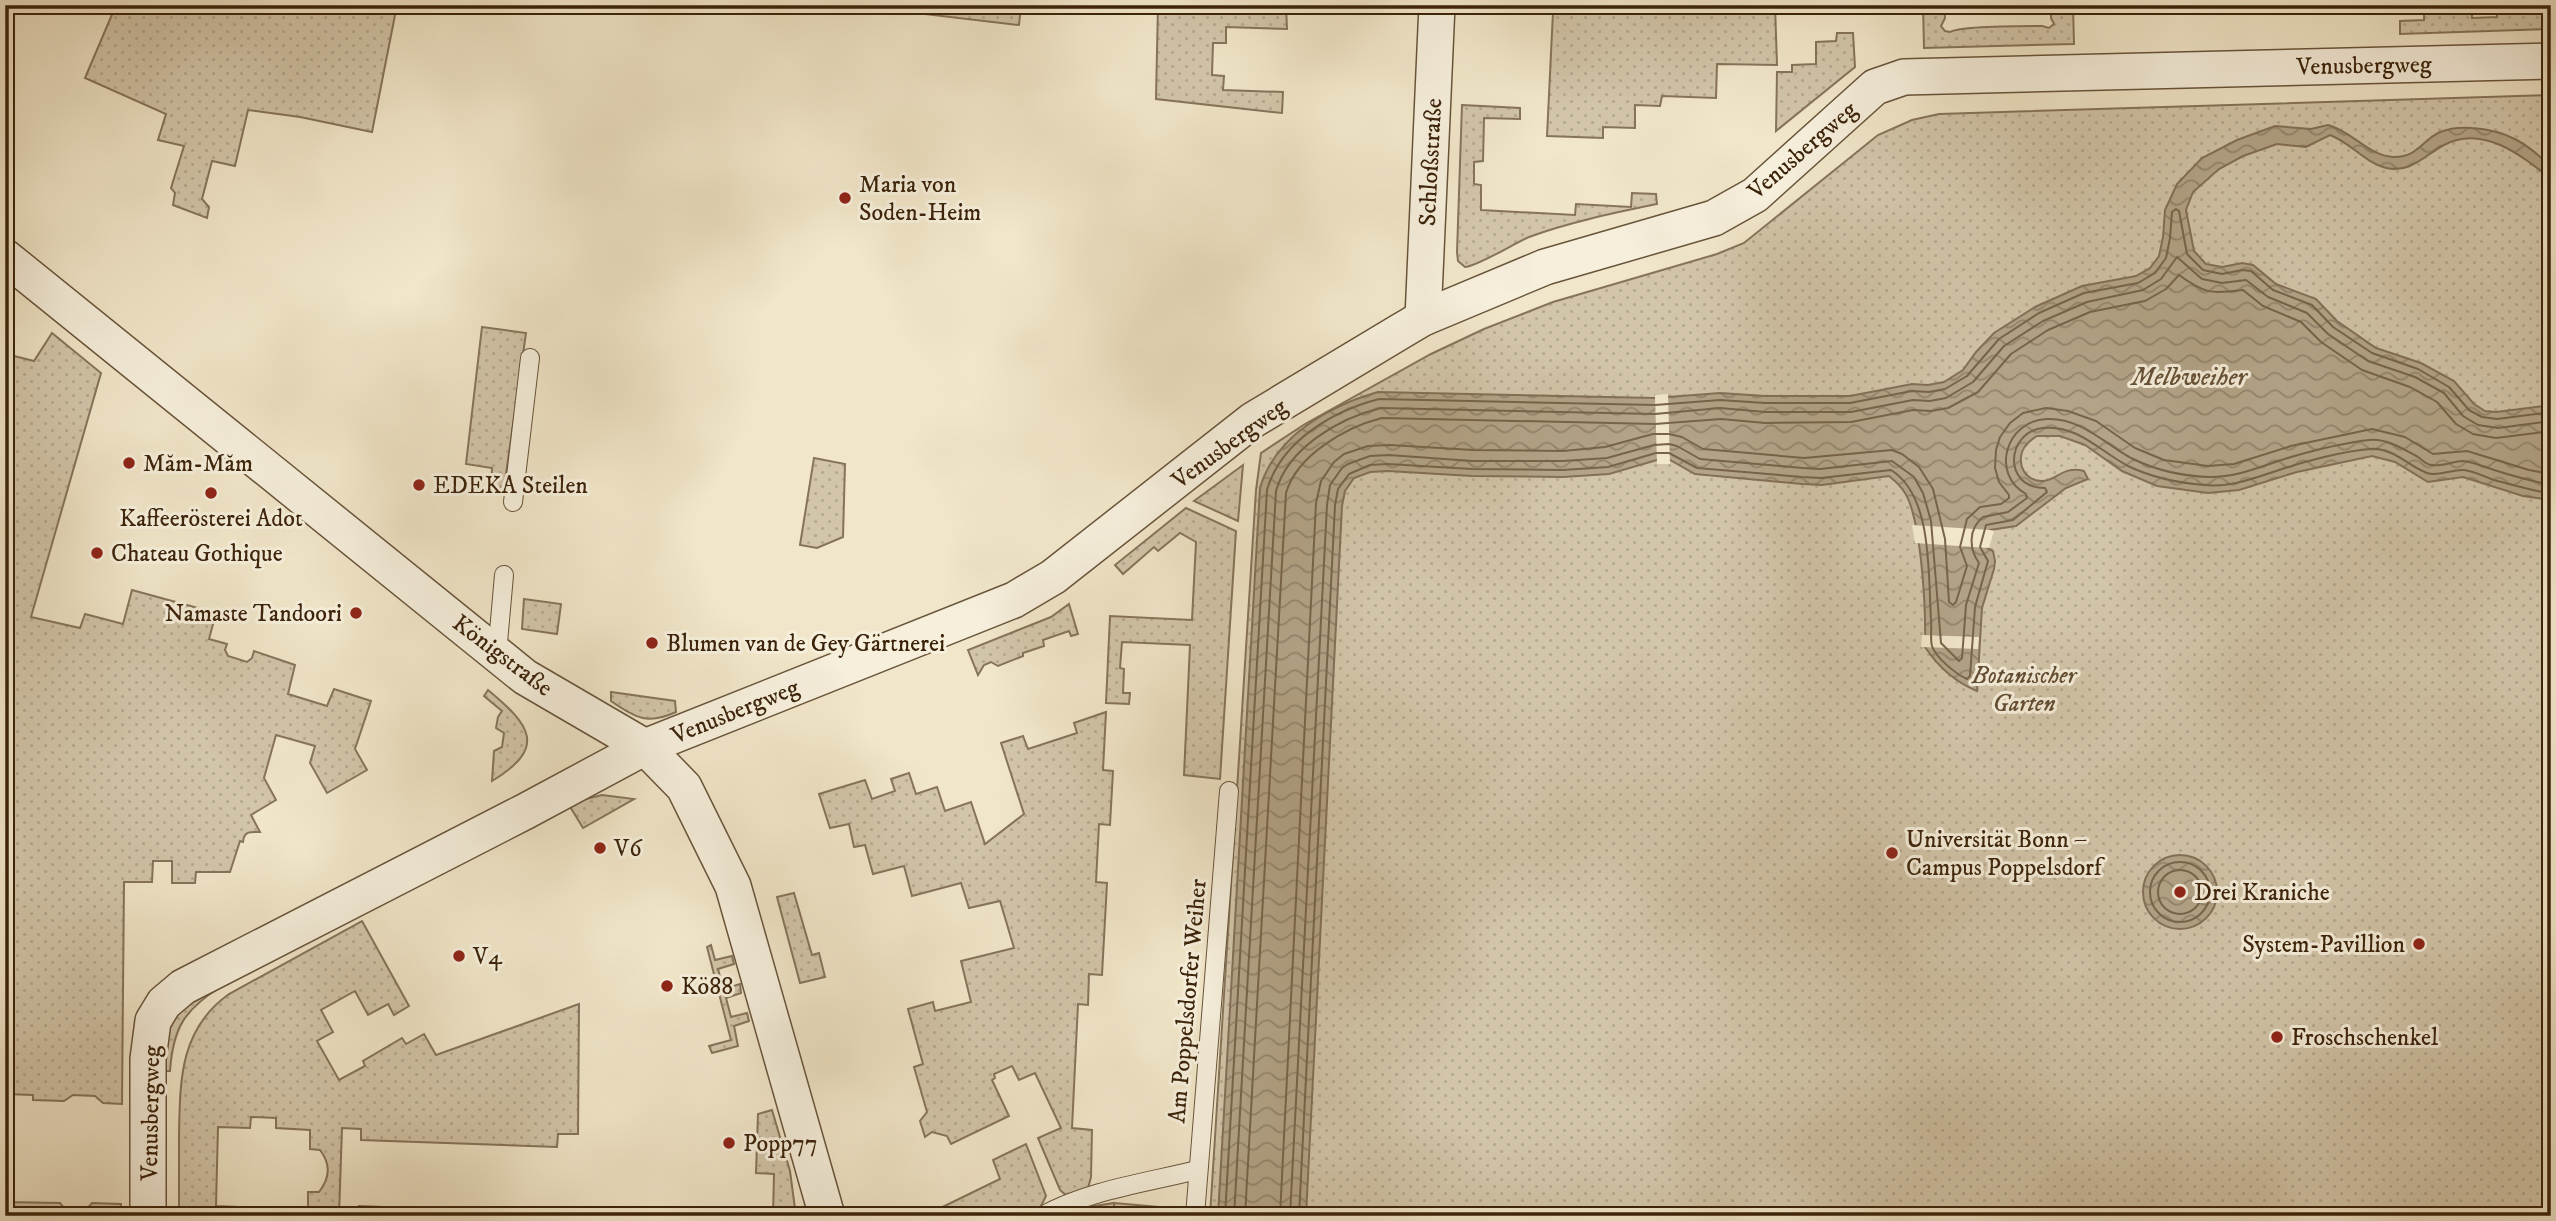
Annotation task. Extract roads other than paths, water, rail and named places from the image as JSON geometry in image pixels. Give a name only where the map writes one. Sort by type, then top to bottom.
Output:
[{"type":"street","name":"Schloßstraße","points":[[1423,318],[1437,5]]},
{"type":"street","name":"Venusbergweg","points":[[148,1216],[148,1059],[153,1021],[164,1003],[183,987],[645,747],[1014,600],[1053,577],[1253,420],[1423,318],[1545,267],[1714,218],[1755,195],[1875,87],[1904,77],[2551,61]]},
{"type":"street","name":"Königstraße","points":[[5,257],[525,677],[645,747],[684,787],[733,886],[827,1216]]},
{"type":"lane","points":[[513,502],[530,358]]},
{"type":"lane","points":[[497,654],[504,575]]},
{"type":"lane","name":"Am Poppelsdorfer Weiher","points":[[1195,1216],[1229,791]]},
{"type":"lane","points":[[1042,1216],[1060,1206],[1095,1195],[1197,1170]]},
{"type":"water","name":"Melbweiher","points":[[2328,125],[2377,153],[2394,157],[2409,154],[2440,132],[2456,128],[2484,129],[2506,135],[2524,145],[2551,167],[2551,179],[2515,153],[2487,140],[2473,138],[2459,139],[2410,166],[2395,169],[2378,165],[2330,135],[2306,147],[2277,144],[2243,156],[2219,169],[2193,192],[2186,210],[2194,251],[2206,264],[2222,267],[2242,263],[2253,265],[2276,284],[2316,299],[2337,321],[2376,348],[2421,363],[2454,381],[2474,404],[2485,411],[2551,405],[2551,500],[2523,496],[2463,477],[2428,482],[2395,462],[2372,456],[2297,472],[2239,490],[2208,493],[2157,486],[2122,471],[2085,445],[2060,436],[2037,436],[2026,444],[2022,452],[2022,467],[2027,475],[2035,480],[2046,481],[2076,470],[2084,471],[2088,479],[2066,488],[2016,526],[1990,530],[1987,548],[1993,551],[1995,561],[1982,608],[1977,691],[1948,674],[1925,647],[1925,613],[1917,533],[1909,501],[1889,476],[1822,485],[1802,484],[1695,474],[1670,460],[1657,460],[1609,474],[1563,477],[1472,476],[1388,471],[1370,472],[1354,478],[1345,491],[1342,506],[1306,1216],[1218,1216],[1260,488],[1267,470],[1291,438],[1323,415],[1378,392],[1655,398],[1720,393],[1850,396],[1912,384],[1944,382],[1963,370],[1994,333],[2035,307],[2082,286],[2136,276],[2150,268],[2159,256],[2165,210],[2177,184],[2202,158],[2237,140],[2275,126],[2311,129]]},
{"type":"water","points":[[2173,855],[2187,855],[2201,861],[2211,871],[2217,892],[2215,906],[2201,923],[2187,929],[2173,929],[2159,923],[2149,913],[2143,899],[2143,885],[2149,871],[2159,861]]},
{"type":"place","name":"Maria von Soden-Heim","points":[[845,198]]},
{"type":"place","name":"Măm-Măm","points":[[129,463]]},
{"type":"place","name":"EDEKA Steilen","points":[[419,485]]},
{"type":"place","name":"Kaffeerösterei Adot","points":[[211,493]]},
{"type":"place","name":"Chateau Gothique","points":[[97,553]]},
{"type":"place","name":"Namaste Tandoori","points":[[356,613]]},
{"type":"place","name":"Blumen van de Gey Gärtnerei","points":[[652,643]]},
{"type":"place","name":"V6","points":[[600,848]]},
{"type":"place","name":"Universität Bonn – Campus Poppelsdorf","points":[[1892,853]]},
{"type":"place","name":"Drei Kraniche","points":[[2180,892]]},
{"type":"place","name":"System-Pavillion","points":[[2419,944]]},
{"type":"place","name":"V4","points":[[459,956]]},
{"type":"place","name":"Kö88","points":[[667,986]]},
{"type":"place","name":"Froschschenkel","points":[[2277,1037]]},
{"type":"place","name":"Popp77","points":[[729,1143]]},
{"type":"park label","name":"Botanischer Garten","points":[[2024,689]]}]
